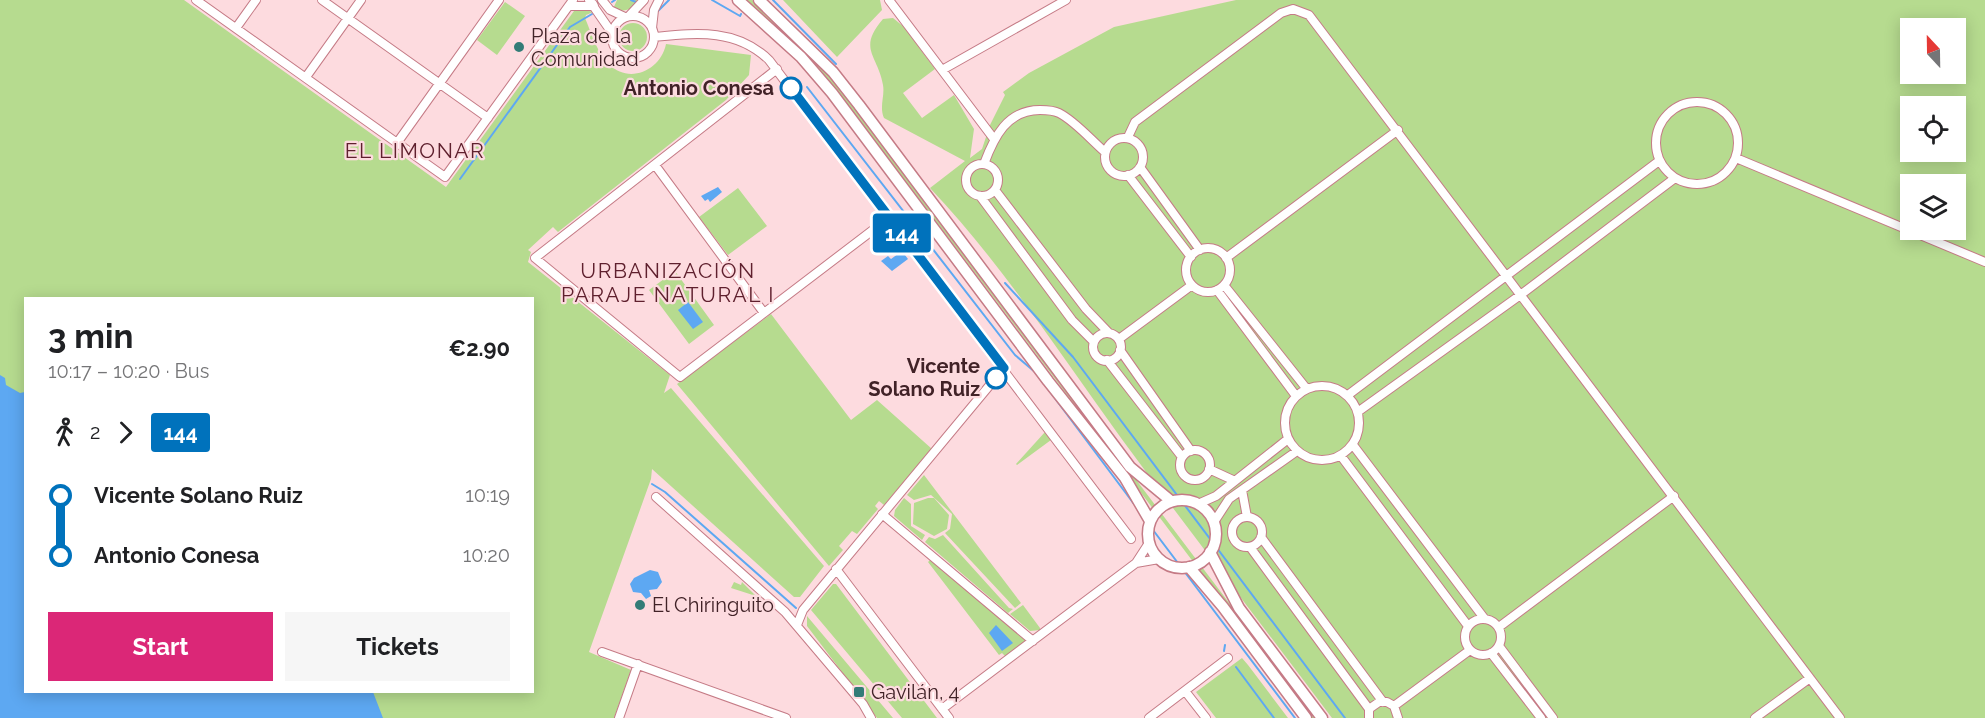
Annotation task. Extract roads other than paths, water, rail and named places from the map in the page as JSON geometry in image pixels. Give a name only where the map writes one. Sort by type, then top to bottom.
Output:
[{"type":"main road","points":[[738,0],[801,57],[832,93],[1048,381],[1125,478],[1150,521],[1149,543],[1159,559],[1175,567],[1189,567],[1197,564],[1210,552],[1216,538],[1211,516],[1198,504],[1183,500],[1171,501],[1161,506],[1150,521]]},
{"type":"main road","points":[[759,0],[833,72],[939,209],[1130,467],[1171,501]]},
{"type":"main road","points":[[1210,552],[1239,608],[1322,718]]},
{"type":"main road","points":[[1189,567],[1306,718]]},
{"type":"street","points":[[196,0],[445,177],[571,3],[592,2],[612,33],[615,50],[630,58],[647,53],[653,33],[654,10],[659,0]]},
{"type":"street","points":[[236,28],[256,0]]},
{"type":"street","points":[[322,0],[488,118]]},
{"type":"street","points":[[306,78],[361,0]]},
{"type":"street","points":[[398,143],[499,0]]},
{"type":"street","points":[[602,0],[610,10],[627,17],[643,19],[653,33]]},
{"type":"street","points":[[612,33],[617,23],[627,17],[644,0]]},
{"type":"street","points":[[889,0],[994,139]]},
{"type":"street","points":[[942,70],[1066,0]]},
{"type":"street","points":[[1128,137],[1135,122],[1281,13],[1293,9],[1302,10],[1312,18],[1398,130],[1519,296],[1674,496],[1840,718]]},
{"type":"street","points":[[653,33],[728,36],[753,46],[777,69],[1131,538]]},
{"type":"street","points":[[777,69],[535,258],[680,377],[890,218]]},
{"type":"street","points":[[1707,102],[1727,114],[1738,135],[1736,158],[1725,173],[1710,182],[1692,184],[1675,178],[1659,161],[1655,138],[1664,116],[1684,103],[1707,102]]},
{"type":"street","points":[[984,164],[994,139],[1003,126],[1015,117],[1036,110],[1059,112],[1105,152]]},
{"type":"street","points":[[1226,258],[1398,130]]},
{"type":"street","points":[[1128,137],[1138,143],[1143,153],[1140,167],[1136,173],[1114,174],[1106,166],[1105,152],[1108,145],[1117,138],[1128,137]]},
{"type":"street","points":[[1736,158],[1985,262]]},
{"type":"street","points":[[1348,395],[1659,161]]},
{"type":"street","points":[[980,196],[988,195],[995,190],[999,182],[992,167],[984,164],[974,166],[967,174],[966,183],[971,192],[980,196],[1072,320],[1094,342]]},
{"type":"street","points":[[655,165],[764,313]]},
{"type":"street","points":[[1140,167],[1200,250]]},
{"type":"street","points":[[1128,175],[1191,258]]},
{"type":"street","points":[[1359,411],[1519,296],[1675,178]]},
{"type":"street","points":[[995,190],[1086,309],[1109,333],[1119,339]]},
{"type":"street","points":[[1212,249],[1226,258],[1230,268],[1221,288],[1207,293],[1192,285],[1186,272],[1191,258],[1200,250],[1212,249]]},
{"type":"street","points":[[1119,339],[1192,285]]},
{"type":"street","points":[[1221,288],[1306,388]]},
{"type":"street","points":[[1221,288],[1296,396]]},
{"type":"street","points":[[1109,333],[1097,337],[1094,342],[1093,350],[1097,357],[1113,360],[1120,350]]},
{"type":"street","points":[[1119,339],[1120,350],[1191,451],[1204,454],[1209,462],[1209,470],[1201,479],[1187,478],[1180,466],[1182,457],[1191,451]]},
{"type":"street","points":[[1107,360],[1182,457]]},
{"type":"street","points":[[797,625],[800,613],[1004,368]]},
{"type":"street","points":[[1331,386],[1348,395],[1359,411],[1360,429],[1353,445],[1341,456],[1326,461],[1310,459],[1297,451],[1288,439],[1284,422],[1288,407],[1296,396],[1306,388],[1331,386]]},
{"type":"street","points":[[1198,504],[1235,481],[1288,439]]},
{"type":"street","points":[[1353,445],[1485,618],[1498,627],[1502,639],[1499,646],[1491,653],[1483,655],[1470,650],[1464,636],[1468,626],[1477,619],[1485,618]]},
{"type":"street","points":[[1214,522],[1229,499],[1297,451]]},
{"type":"street","points":[[1341,456],[1468,626]]},
{"type":"street","points":[[1209,470],[1235,481]]},
{"type":"street","points":[[1242,490],[1247,518]]},
{"type":"street","points":[[1498,627],[1674,496]]},
{"type":"street","points":[[656,497],[797,625],[872,718]]},
{"type":"street","points":[[882,514],[1033,641]]},
{"type":"street","points":[[1247,518],[1259,524],[1261,537],[1383,702],[1394,706]]},
{"type":"street","points":[[1247,518],[1234,524],[1232,534],[1236,543],[1250,547],[1369,709],[1369,718]]},
{"type":"street","points":[[1250,547],[1261,537]]},
{"type":"street","points":[[942,709],[1136,563],[1149,543]]},
{"type":"street","points":[[1136,563],[1159,559]]},
{"type":"street","points":[[836,569],[949,718]]},
{"type":"street","points":[[1499,646],[1553,718]]},
{"type":"street","points":[[1394,706],[1470,650]]},
{"type":"street","points":[[602,652],[786,718]]},
{"type":"street","points":[[1491,653],[1541,718]]},
{"type":"street","points":[[1149,718],[1228,658]]},
{"type":"street","points":[[619,718],[638,664]]},
{"type":"street","points":[[1755,718],[1810,678]]},
{"type":"street","points":[[1185,691],[1206,718]]},
{"type":"street","points":[[1369,709],[1383,702]]},
{"type":"street","points":[[1394,706],[1398,718]]},
{"type":"water","points":[[718,187],[722,192],[710,202],[708,199],[705,201],[701,196]]},
{"type":"water","points":[[902,251],[908,259],[892,271],[881,261],[888,256],[891,259]]},
{"type":"water","points":[[688,302],[703,322],[693,329],[678,310]]},
{"type":"water","points":[[0,375],[5,378],[6,385],[20,393],[24,392],[24,693],[373,693],[383,718],[0,718]]},
{"type":"water","points":[[650,570],[658,572],[662,582],[657,589],[649,590],[651,596],[646,599],[641,593],[633,592],[630,584],[634,578]]},
{"type":"water","points":[[996,625],[1013,643],[1002,651],[989,633]]},
{"type":"waterway","points":[[631,0],[636,2]]},
{"type":"waterway","points":[[658,11],[669,0]]},
{"type":"waterway","points":[[712,0],[740,16],[741,14]]},
{"type":"waterway","points":[[773,0],[836,64]]},
{"type":"waterway","points":[[460,179],[570,27],[592,14]]},
{"type":"waterway","points":[[807,87],[1015,355],[1035,372]]},
{"type":"waterway","points":[[1005,283],[1073,357],[1345,718]]},
{"type":"waterway","points":[[1048,389],[1134,504]]},
{"type":"waterway","points":[[652,484],[665,492],[796,608]]},
{"type":"waterway","points":[[1150,526],[1295,718]]},
{"type":"waterway","points":[[1224,651],[1225,645]]},
{"type":"waterway","points":[[1236,667],[1274,718]]},
{"type":"place","name":"Plaza de la Comunidad","points":[[519,47]]},
{"type":"place","name":"Antonio Conesa","points":[[791,88]]},
{"type":"place","name":"Vicente Solano Ruiz","points":[[996,378]]},
{"type":"place","name":"El Chiringuito","points":[[640,605]]},
{"type":"place","name":"Gavilán, 4","points":[[859,692]]},
{"type":"district","name":"EL LIMONAR","points":[[415,151]]},
{"type":"district","name":"URBANIZACIÓN PARAJE NATURAL I","points":[[668,283]]}]
